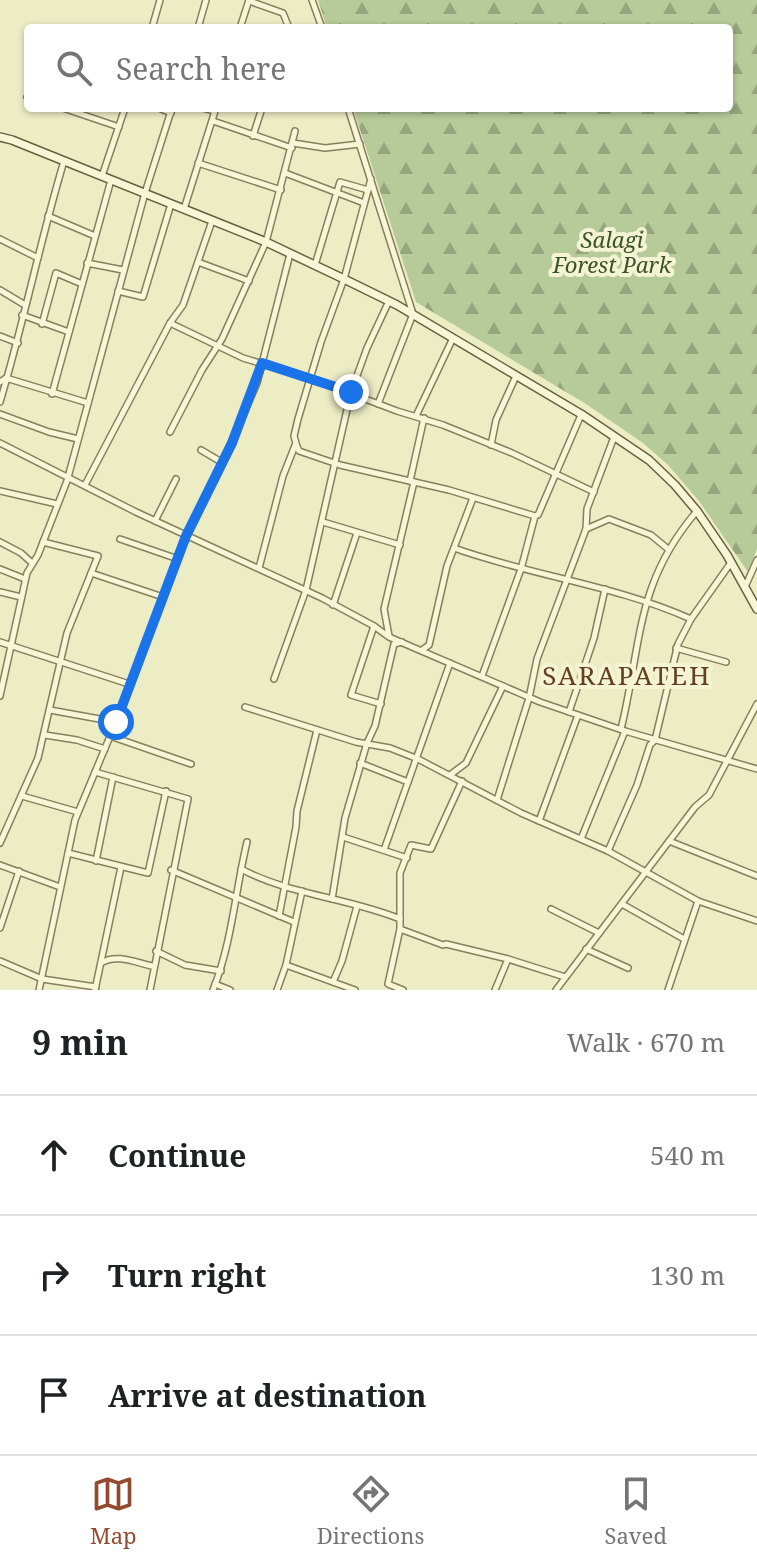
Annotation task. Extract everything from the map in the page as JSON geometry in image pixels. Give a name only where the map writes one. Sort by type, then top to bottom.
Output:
[{"type":"street","points":[[153,24],[160,0]]},
{"type":"street","points":[[199,24],[206,0]]},
{"type":"street","points":[[241,24],[249,0],[283,13],[287,24]]},
{"type":"street","points":[[312,0],[321,24]]},
{"type":"street","points":[[75,112],[119,127]]},
{"type":"street","points":[[102,176],[124,112]]},
{"type":"street","points":[[0,696],[25,579],[68,477],[123,270],[171,112]]},
{"type":"street","points":[[184,209],[215,112]]},
{"type":"street","points":[[253,136],[261,112]]},
{"type":"street","points":[[349,112],[413,314],[378,404]]},
{"type":"street","points":[[213,121],[292,146],[325,148],[360,144]]},
{"type":"street","points":[[170,432],[217,347],[266,242],[295,131]]},
{"type":"street","points":[[0,137],[266,242],[344,279],[413,314],[581,414],[657,465],[697,511],[757,609]]},
{"type":"street","points":[[0,402],[3,380],[18,343],[22,315],[64,161]]},
{"type":"street","points":[[198,163],[281,190]]},
{"type":"street","points":[[285,173],[364,203]]},
{"type":"street","points":[[371,179],[344,279],[298,419],[294,436],[299,451],[535,516]]},
{"type":"street","points":[[52,394],[111,180]]},
{"type":"street","points":[[315,266],[340,182],[368,190]]},
{"type":"street","points":[[118,291],[143,297],[171,204]]},
{"type":"street","points":[[48,216],[95,236]]},
{"type":"street","points":[[85,485],[170,323],[183,305],[212,221]]},
{"type":"street","points":[[0,239],[38,258]]},
{"type":"street","points":[[39,990],[78,812],[116,722],[186,536],[223,463],[257,383],[290,254]]},
{"type":"street","points":[[198,262],[249,281]]},
{"type":"street","points":[[87,263],[123,270]]},
{"type":"street","points":[[42,324],[56,273],[82,284]]},
{"type":"street","points":[[0,290],[25,305]]},
{"type":"street","points":[[274,679],[306,590],[351,392],[389,301]]},
{"type":"street","points":[[22,315],[69,332]]},
{"type":"street","points":[[170,323],[217,347],[424,418],[557,473],[594,492]]},
{"type":"street","points":[[0,336],[18,343]]},
{"type":"street","points":[[416,416],[453,338]]},
{"type":"street","points":[[491,445],[496,420],[516,376]]},
{"type":"street","points":[[3,380],[88,403]]},
{"type":"street","points":[[0,414],[78,439]]},
{"type":"street","points":[[481,676],[521,569],[535,516],[581,414]]},
{"type":"street","points":[[389,637],[384,609],[400,545],[424,418]]},
{"type":"street","points":[[497,800],[537,659],[586,529],[587,509],[614,437]]},
{"type":"street","points":[[0,443],[186,536],[306,590],[389,637],[569,712],[757,769]]},
{"type":"street","points":[[259,568],[283,476],[296,443]]},
{"type":"street","points":[[201,450],[223,463]]},
{"type":"street","points":[[155,521],[176,479]]},
{"type":"street","points":[[0,491],[29,495],[58,504]]},
{"type":"street","points":[[421,650],[429,645],[454,548],[473,498]]},
{"type":"street","points":[[581,839],[623,730],[645,602],[653,578],[678,533],[697,511]]},
{"type":"street","points":[[586,529],[609,519],[651,535],[668,549]]},
{"type":"street","points":[[323,522],[400,545]]},
{"type":"street","points":[[333,605],[357,533]]},
{"type":"street","points":[[120,539],[178,559]]},
{"type":"street","points":[[0,542],[32,563]]},
{"type":"street","points":[[0,843],[45,735],[59,659],[98,556],[43,542]]},
{"type":"street","points":[[454,548],[521,569],[605,589],[691,619]]},
{"type":"street","points":[[745,587],[757,560]]},
{"type":"street","points":[[608,851],[637,785],[650,745],[655,740],[676,648],[691,619],[730,564]]},
{"type":"street","points":[[0,569],[25,579]]},
{"type":"street","points":[[91,573],[163,597]]},
{"type":"street","points":[[750,577],[757,581]]},
{"type":"street","points":[[569,712],[594,638],[605,589]]},
{"type":"street","points":[[0,592],[21,597]]},
{"type":"street","points":[[374,626],[351,695],[381,704]]},
{"type":"street","points":[[0,642],[129,684]]},
{"type":"street","points":[[332,899],[360,763],[381,704],[394,644],[402,642]]},
{"type":"street","points":[[676,648],[726,662]]},
{"type":"street","points":[[384,850],[450,663]]},
{"type":"street","points":[[450,775],[466,763],[503,686]]},
{"type":"street","points":[[556,990],[695,807],[709,795],[757,704]]},
{"type":"street","points":[[245,707],[356,742],[390,748],[418,759],[539,821],[608,851],[698,901],[757,921]]},
{"type":"street","points":[[50,710],[116,722]]},
{"type":"street","points":[[539,821],[578,715]]},
{"type":"street","points":[[279,916],[297,811],[317,730]]},
{"type":"street","points":[[45,735],[77,740],[105,749]]},
{"type":"street","points":[[110,736],[191,764]]},
{"type":"street","points":[[360,763],[408,782]]},
{"type":"street","points":[[95,772],[188,799],[171,870],[150,990]]},
{"type":"street","points":[[96,861],[113,777]]},
{"type":"street","points":[[403,990],[387,987],[400,929],[400,873],[411,845],[431,849],[462,781]]},
{"type":"street","points":[[68,853],[148,873],[166,791]]},
{"type":"street","points":[[22,796],[78,812]]},
{"type":"street","points":[[343,837],[407,858]]},
{"type":"street","points":[[669,841],[757,876]]},
{"type":"street","points":[[230,990],[214,987],[232,924],[247,842]]},
{"type":"street","points":[[0,865],[60,887]]},
{"type":"street","points":[[0,961],[41,977],[95,988],[121,867]]},
{"type":"street","points":[[241,869],[266,882],[400,919]]},
{"type":"street","points":[[171,870],[294,922]]},
{"type":"street","points":[[0,928],[19,871]]},
{"type":"street","points":[[277,990],[286,965],[302,891]]},
{"type":"street","points":[[668,990],[698,901]]},
{"type":"street","points":[[622,904],[684,939]]},
{"type":"street","points":[[333,982],[357,906]]},
{"type":"street","points":[[551,909],[599,933]]},
{"type":"street","points":[[400,929],[443,945],[508,959],[565,977]]},
{"type":"street","points":[[586,949],[628,968]]},
{"type":"street","points":[[156,951],[185,965],[221,971]]},
{"type":"street","points":[[101,963],[116,958],[152,966]]},
{"type":"street","points":[[495,990],[508,959]]},
{"type":"street","points":[[286,965],[350,989]]},
{"type":"green space","name":"Salagi Forest Park","points":[[318,0],[757,0],[757,549],[748,572],[699,501],[668,465],[643,443],[586,404],[416,302],[354,112],[733,112],[733,24],[326,24]]},
{"type":"district","name":"SARAPATEH","points":[[627,675]]},
{"type":"route","points":[[116,722],[186,536],[232,443],[262,363],[351,392]]}]
